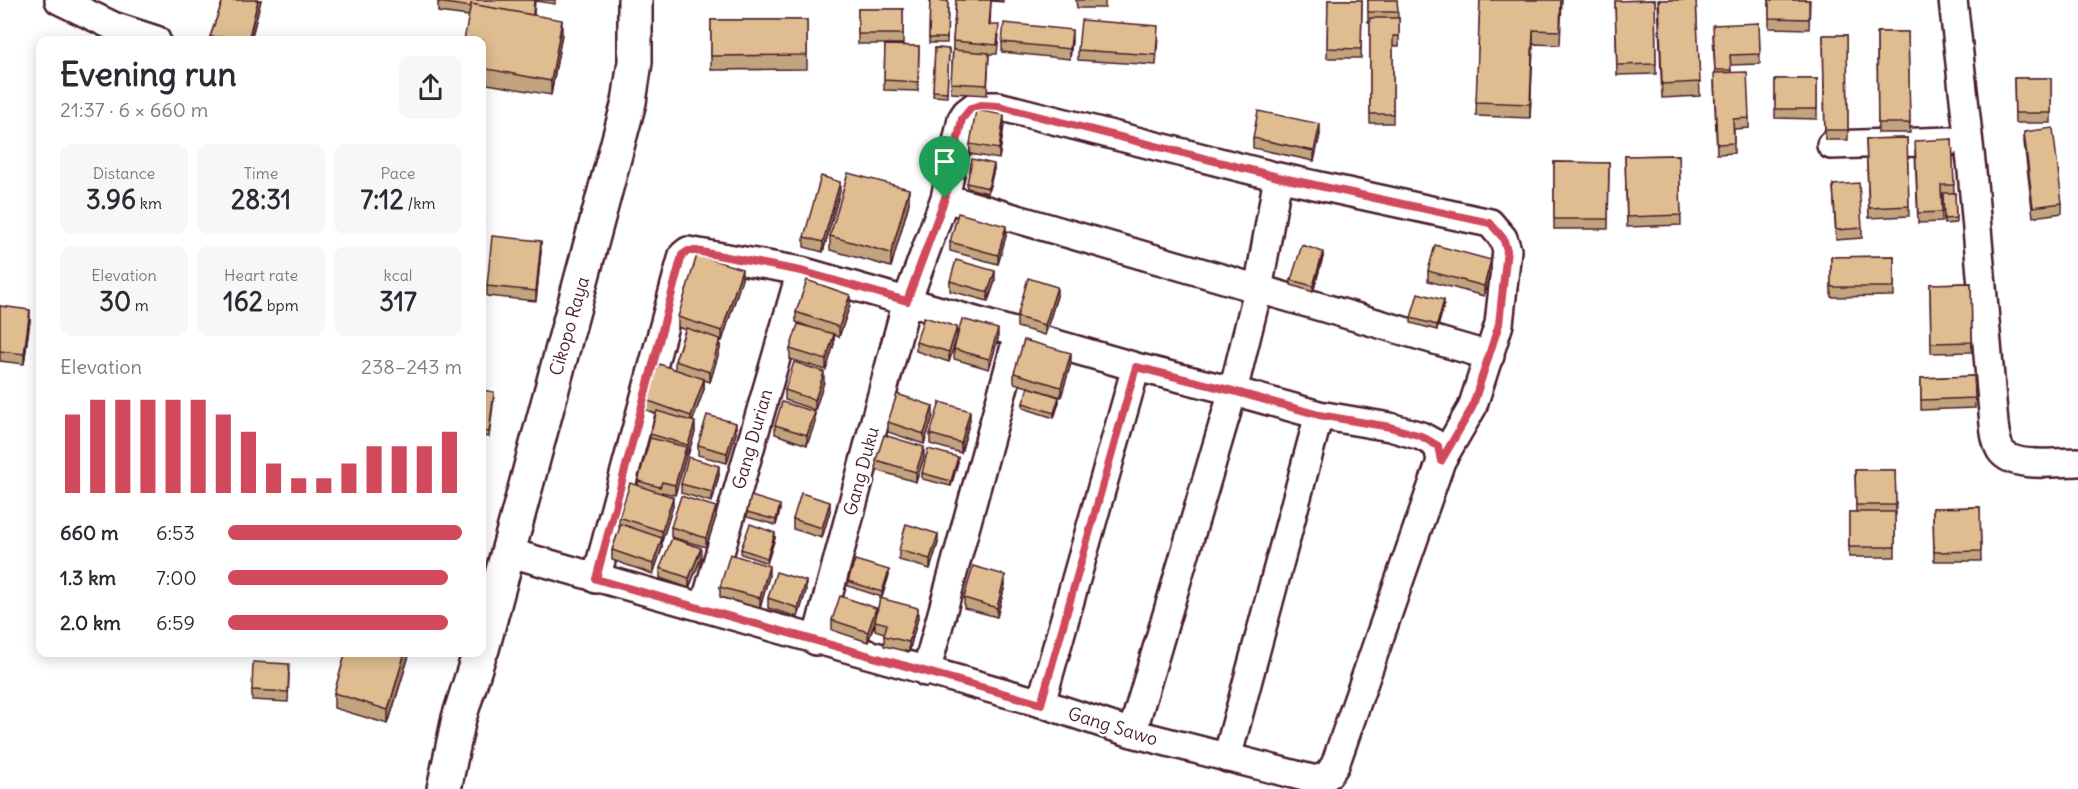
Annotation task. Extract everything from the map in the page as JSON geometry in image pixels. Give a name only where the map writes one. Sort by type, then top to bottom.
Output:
[{"type":"highway","name":"Cikopo Raya","points":[[486,632],[629,102],[635,62],[635,0]]},
{"type":"highway","name":"Cikopo Raya","points":[[444,789],[459,718],[479,657]]},
{"type":"street","points":[[59,0],[113,26],[144,36]]},
{"type":"street","points":[[1953,0],[1997,443],[2007,457],[2018,461],[2078,462]]},
{"type":"street","name":"Gang Duku","points":[[816,641],[907,301],[945,198],[962,119],[971,108],[981,105],[998,106],[1278,177]]},
{"type":"street","points":[[1831,146],[1968,140]]},
{"type":"street","points":[[1132,733],[1233,391],[1258,290],[1278,177]]},
{"type":"street","name":"Gang Sawo","points":[[507,552],[1041,704],[1132,733],[1316,780],[1323,779],[1333,770],[1441,461],[1472,408],[1499,324],[1507,250],[1503,238],[1490,223],[1278,177]]},
{"type":"street","points":[[945,198],[1490,356]]},
{"type":"street","points":[[596,579],[682,255],[688,251],[801,271],[1136,367],[1319,415],[1390,427],[1421,436],[1438,446],[1441,461]]},
{"type":"street","name":"Gang Durian","points":[[704,608],[801,271]]},
{"type":"street","points":[[926,672],[1018,335]]},
{"type":"street","points":[[1041,704],[1136,367]]},
{"type":"street","points":[[1227,758],[1319,415]]},
{"type":"building","points":[[223,0],[258,0],[249,36],[210,36]]},
{"type":"building","points":[[438,0],[534,0],[533,15],[471,4],[471,7],[438,2]]},
{"type":"building","points":[[930,0],[948,1],[947,38],[929,38]]},
{"type":"building","points":[[956,0],[991,0],[989,25],[999,25],[997,45],[953,41]]},
{"type":"building","points":[[1328,0],[1362,0],[1361,49],[1327,48]]},
{"type":"building","points":[[1368,0],[1397,0],[1398,12],[1368,12]]},
{"type":"building","points":[[1480,0],[1561,0],[1560,31],[1533,30],[1530,104],[1476,102]]},
{"type":"building","points":[[1655,0],[1656,64],[1617,65],[1615,1]]},
{"type":"building","points":[[1659,0],[1696,0],[1700,82],[1662,84]]},
{"type":"building","points":[[1769,0],[1809,0],[1809,19],[1769,18]]},
{"type":"building","points":[[471,4],[562,20],[551,81],[486,69],[486,36],[465,36]]},
{"type":"building","points":[[858,9],[903,9],[903,34],[858,34]]},
{"type":"building","points":[[1370,18],[1399,18],[1399,36],[1393,36],[1393,114],[1370,114]]},
{"type":"building","points":[[711,20],[807,20],[807,55],[711,56]]},
{"type":"building","points":[[1081,20],[1158,26],[1156,55],[1078,50]]},
{"type":"building","points":[[1004,23],[1072,30],[1070,49],[1002,42]]},
{"type":"building","points":[[1759,23],[1760,54],[1730,55],[1731,70],[1715,70],[1713,25]]},
{"type":"building","points":[[1877,32],[1908,32],[1910,123],[1878,123]]},
{"type":"building","points":[[1823,35],[1847,35],[1848,130],[1825,130]]},
{"type":"building","points":[[885,45],[919,46],[918,82],[884,80]]},
{"type":"building","points":[[935,48],[949,49],[947,92],[933,91]]},
{"type":"building","points":[[953,50],[989,53],[987,85],[951,83]]},
{"type":"building","points":[[1747,72],[1749,118],[1733,119],[1734,143],[1717,144],[1714,73]]},
{"type":"building","points":[[2014,78],[2051,78],[2051,113],[2015,113]]},
{"type":"building","points":[[1775,79],[1817,79],[1817,109],[1775,109]]},
{"type":"building","points":[[976,110],[1004,115],[999,149],[970,144]]},
{"type":"building","points":[[1258,111],[1320,124],[1314,151],[1253,138]]},
{"type":"building","points":[[2053,128],[2062,203],[2033,207],[2024,132]]},
{"type":"building","points":[[1907,138],[1909,206],[1869,208],[1866,139]]},
{"type":"building","points":[[1952,139],[1954,185],[1941,185],[1942,212],[1918,213],[1915,141]]},
{"type":"building","points":[[1679,155],[1681,215],[1627,217],[1625,156]]},
{"type":"building","points":[[972,159],[994,164],[988,188],[967,183]]},
{"type":"building","points":[[1554,162],[1609,163],[1608,219],[1554,219]]},
{"type":"building","points":[[848,173],[909,189],[891,253],[830,236]]},
{"type":"building","points":[[821,176],[840,182],[823,242],[804,237]]},
{"type":"building","points":[[1859,183],[1862,228],[1836,230],[1833,185]]},
{"type":"building","points":[[1943,193],[1955,193],[1956,218],[1944,219]]},
{"type":"building","points":[[958,213],[1006,226],[998,255],[950,242]]},
{"type":"building","points":[[492,236],[541,241],[536,291],[487,286]]},
{"type":"building","points":[[1302,245],[1323,252],[1313,286],[1291,280]]},
{"type":"building","points":[[1435,245],[1491,260],[1484,286],[1428,271]]},
{"type":"building","points":[[697,255],[742,269],[722,331],[678,317]]},
{"type":"building","points":[[1894,256],[1894,287],[1831,287],[1831,257]]},
{"type":"building","points":[[956,260],[995,271],[988,292],[950,281]]},
{"type":"building","points":[[1028,278],[1057,287],[1045,325],[1017,317]]},
{"type":"building","points":[[807,280],[850,295],[839,327],[796,312]]},
{"type":"building","points":[[1971,283],[1972,342],[1931,343],[1930,284]]},
{"type":"building","points":[[1418,293],[1444,300],[1437,325],[1411,318]]},
{"type":"building","points":[[0,306],[30,310],[24,354],[0,351]]},
{"type":"building","points":[[924,317],[957,327],[949,352],[916,342]]},
{"type":"building","points":[[962,319],[998,329],[989,359],[954,349]]},
{"type":"building","points":[[798,324],[834,334],[826,360],[790,349]]},
{"type":"building","points":[[686,328],[720,339],[710,372],[675,361]]},
{"type":"building","points":[[1024,340],[1071,353],[1061,387],[1014,373]]},
{"type":"building","points":[[794,362],[824,372],[815,400],[785,390]]},
{"type":"building","points":[[659,364],[704,379],[691,416],[646,400]]},
{"type":"building","points":[[1974,376],[1975,398],[1921,400],[1921,378]]},
{"type":"building","points":[[1028,387],[1059,397],[1054,413],[1023,403]]},
{"type":"building","points":[[486,391],[494,392],[489,432],[486,432]]},
{"type":"building","points":[[897,394],[933,406],[924,434],[888,422]]},
{"type":"building","points":[[782,402],[815,412],[807,435],[775,425]]},
{"type":"building","points":[[940,402],[970,411],[961,443],[930,434]]},
{"type":"building","points":[[657,411],[695,422],[688,445],[650,434]]},
{"type":"building","points":[[707,415],[736,423],[727,453],[698,445]]},
{"type":"building","points":[[884,435],[924,447],[916,472],[876,460]]},
{"type":"building","points":[[650,438],[686,447],[675,485],[662,482],[660,487],[638,481]]},
{"type":"building","points":[[928,449],[958,457],[951,481],[922,473]]},
{"type":"building","points":[[688,457],[719,466],[712,492],[681,484]]},
{"type":"building","points":[[1855,470],[1895,470],[1896,505],[1856,505]]},
{"type":"building","points":[[630,483],[673,497],[662,531],[619,517]]},
{"type":"building","points":[[801,493],[830,502],[822,528],[793,519]]},
{"type":"building","points":[[681,496],[716,507],[706,538],[671,527]]},
{"type":"building","points":[[751,496],[780,505],[776,520],[747,512]]},
{"type":"building","points":[[1980,507],[1981,551],[1934,552],[1933,508]]},
{"type":"building","points":[[1849,512],[1895,512],[1895,547],[1849,547]]},
{"type":"building","points":[[621,524],[662,538],[653,564],[612,550]]},
{"type":"building","points":[[750,524],[775,533],[767,558],[741,549]]},
{"type":"building","points":[[906,524],[938,534],[930,559],[899,550]]},
{"type":"building","points":[[672,538],[701,548],[689,578],[660,568]]},
{"type":"building","points":[[730,554],[769,566],[760,598],[720,587]]},
{"type":"building","points":[[855,560],[889,570],[882,592],[848,581]]},
{"type":"building","points":[[973,566],[1005,575],[997,608],[964,598]]},
{"type":"building","points":[[776,572],[806,581],[798,608],[768,598]]},
{"type":"building","points":[[840,596],[876,608],[868,632],[832,620]]},
{"type":"building","points":[[880,598],[918,608],[909,642],[884,636],[887,624],[875,621]]},
{"type":"building","points":[[345,657],[404,657],[388,710],[334,693]]},
{"type":"building","points":[[253,662],[289,664],[288,692],[252,690]]},
{"type":"route","points":[[975,106],[998,106],[1278,177],[1490,223],[1503,238],[1507,250],[1499,324],[1472,408],[1441,461],[1438,446],[1421,436],[1390,427],[1319,415],[1136,367],[1041,704],[596,579],[682,255],[688,251],[696,251],[801,271],[907,301],[945,198],[962,119],[975,106]]}]
